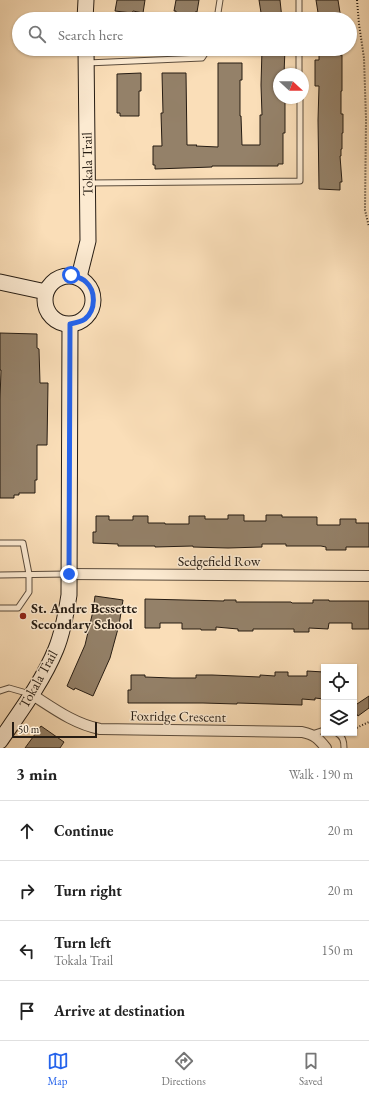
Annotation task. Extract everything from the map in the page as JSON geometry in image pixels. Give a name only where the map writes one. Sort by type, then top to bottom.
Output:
[{"type":"street","points":[[85,12],[86,0]]},
{"type":"street","name":"Tokala Trail","points":[[79,277],[88,242],[86,56]]},
{"type":"street","points":[[71,275],[79,277],[91,288],[94,296],[93,304],[85,319],[78,323],[62,324],[49,315],[44,300],[46,292],[50,284],[56,279],[71,275]]},
{"type":"street","points":[[0,282],[46,292]]},
{"type":"street","name":"Tokala Trail","points":[[0,741],[49,664],[62,630],[69,596],[70,324]]},
{"type":"street","name":"Sedgefield Row","points":[[69,574],[369,576]]},
{"type":"street","name":"Foxridge Crescent","points":[[31,694],[77,722],[100,728],[302,732],[312,734]]},
{"type":"street","points":[[312,734],[320,740],[326,748]]},
{"type":"lane","points":[[218,12],[220,0]]},
{"type":"lane","points":[[299,0],[299,12]]},
{"type":"lane","points":[[86,56],[202,58],[203,56]]},
{"type":"lane","points":[[299,56],[299,68]]},
{"type":"lane","points":[[88,183],[300,181],[300,104]]},
{"type":"lane","points":[[0,543],[23,543],[29,574],[29,592],[18,608],[0,608]]},
{"type":"lane","points":[[0,575],[69,574]]},
{"type":"lane","points":[[0,690],[9,688],[31,694]]},
{"type":"lane","points":[[312,734],[321,731]]},
{"type":"lane","points":[[341,736],[344,742],[344,748]]},
{"type":"path","points":[[357,0],[364,58],[366,119],[365,210],[369,226]]},
{"type":"path","points":[[357,728],[369,722]]},
{"type":"building","points":[[117,0],[145,0],[143,12],[115,11]]},
{"type":"building","points":[[176,0],[199,0],[197,12],[174,11]]},
{"type":"building","points":[[259,0],[280,0],[281,12],[261,12]]},
{"type":"building","points":[[316,0],[338,0],[340,12],[318,12]]},
{"type":"building","points":[[262,56],[285,56],[284,68],[273,68],[273,104],[285,104],[283,164],[278,164],[278,166],[212,166],[155,169],[155,165],[153,165],[153,146],[162,146],[162,73],[186,73],[187,145],[218,147],[218,63],[242,63],[242,80],[240,80],[240,116],[242,145],[260,145],[260,115],[262,115]]},
{"type":"building","points":[[319,56],[342,56],[341,114],[343,114],[343,133],[340,156],[342,182],[340,182],[340,190],[319,189],[319,86],[315,86],[315,60],[319,60]]},
{"type":"building","points":[[141,73],[139,116],[120,116],[120,113],[117,113],[117,74]]},
{"type":"building","points":[[0,333],[37,334],[40,383],[48,383],[47,445],[37,445],[37,480],[35,480],[35,493],[19,493],[19,495],[14,495],[14,498],[0,498]]},
{"type":"building","points":[[228,515],[244,515],[244,521],[266,521],[266,515],[282,515],[282,517],[317,517],[317,525],[340,525],[340,519],[356,519],[356,523],[369,523],[369,547],[346,547],[346,550],[326,550],[326,547],[321,546],[286,546],[286,544],[262,544],[262,547],[228,548],[193,546],[118,546],[118,544],[93,543],[93,532],[96,532],[96,516],[109,516],[109,520],[133,520],[133,516],[148,516],[148,523],[189,524],[189,516],[205,516],[205,519],[228,519]]},
{"type":"building","points":[[95,596],[123,600],[119,625],[110,658],[93,696],[75,688],[74,690],[67,686],[85,645]]},
{"type":"building","points":[[145,599],[236,600],[236,602],[292,603],[313,603],[313,600],[369,601],[369,629],[352,629],[352,623],[329,623],[328,629],[309,628],[309,632],[294,632],[294,629],[253,629],[253,631],[238,631],[238,629],[216,627],[216,630],[182,629],[182,623],[160,623],[160,628],[145,628]]},
{"type":"building","points":[[307,671],[321,672],[321,699],[315,698],[315,700],[302,699],[302,705],[237,703],[128,703],[128,690],[131,690],[131,675],[172,678],[196,678],[196,675],[260,677],[260,675],[275,676],[275,672],[288,672],[288,676],[307,676]]},
{"type":"building","points":[[369,696],[369,708],[358,716],[357,704]]},
{"type":"building","points":[[41,726],[64,742],[60,748],[25,748]]},
{"type":"place","name":"St. Andre Bessette Secondary School","points":[[23,616]]},
{"type":"route","points":[[69,574],[70,324],[78,323],[85,319],[90,312],[94,296],[91,288],[86,282],[79,277],[71,275]]}]
